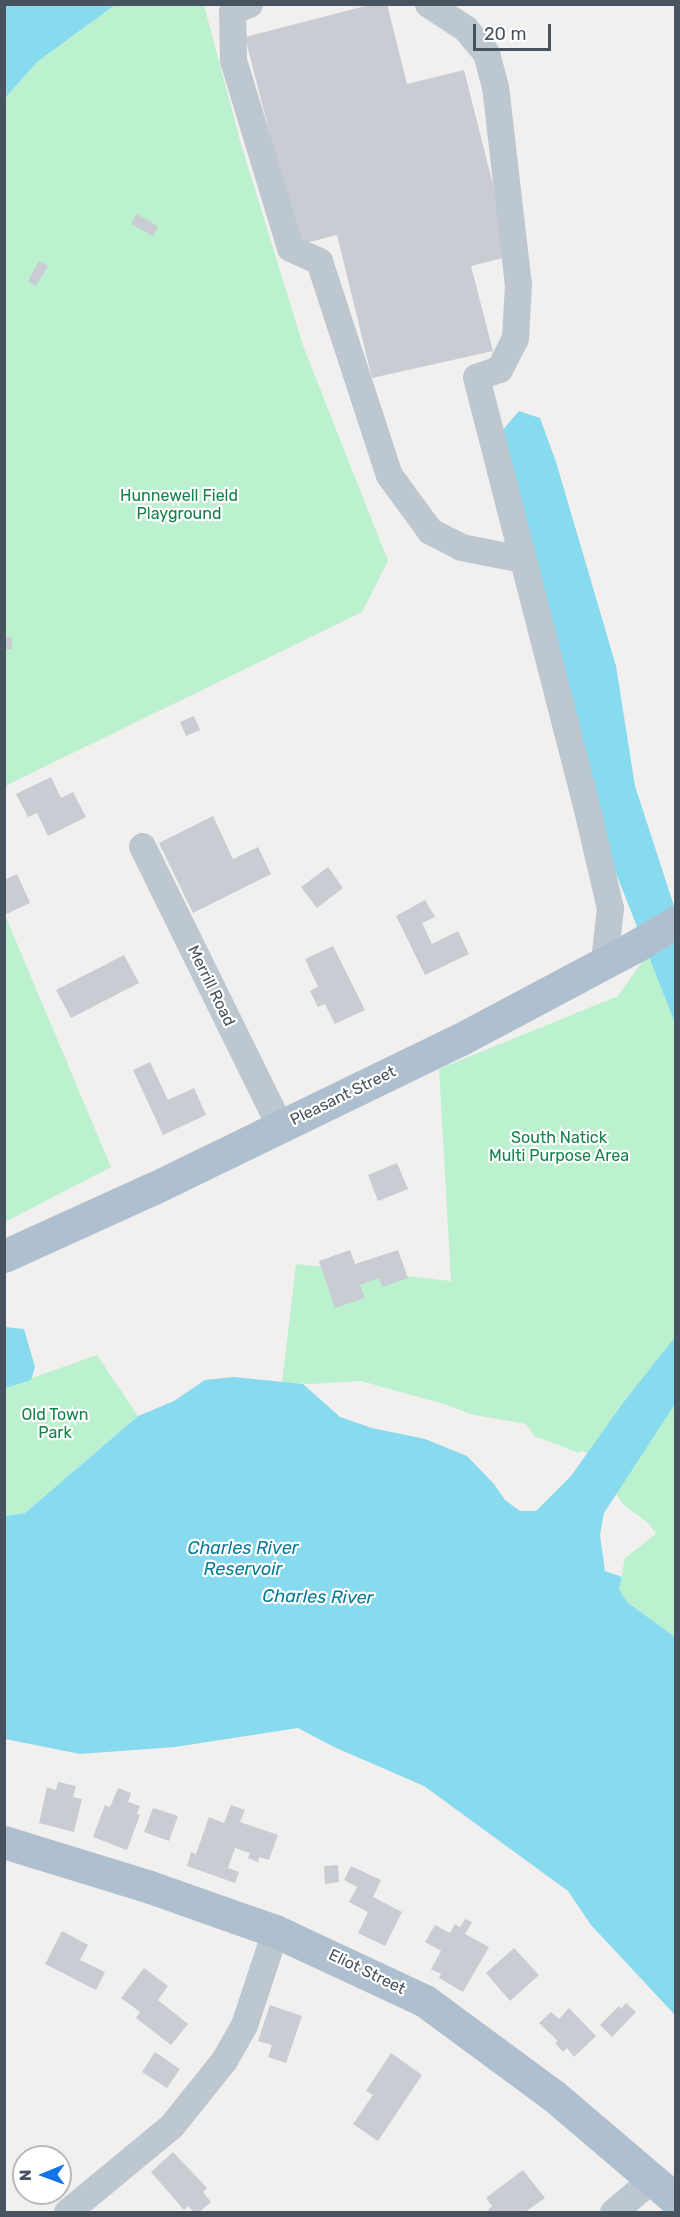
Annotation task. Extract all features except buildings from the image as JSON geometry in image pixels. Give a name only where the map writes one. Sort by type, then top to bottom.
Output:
[{"type":"main road","name":"Pleasant Street","points":[[4,1256],[461,1039],[636,946],[675,922]]},
{"type":"main road","name":"Eliot Street","points":[[4,1842],[150,1887],[275,1931],[325,1952],[425,2001],[554,2096],[663,2190]]},
{"type":"street","points":[[249,4],[232,11],[233,60],[290,248],[319,261],[390,475],[430,531],[461,547],[522,559]]},
{"type":"street","points":[[428,4],[465,28],[486,53],[495,86],[518,284],[516,327],[515,338],[499,369],[476,377],[609,908],[604,961]]},
{"type":"street","name":"Merrill Road","points":[[142,846],[280,1126]]},
{"type":"street","points":[[67,2212],[172,2125],[224,2060],[244,2025],[275,1931]]},
{"type":"street","points":[[613,2212],[663,2190]]},
{"type":"green space","name":"Hunnewell Field Playground","points":[[115,5],[204,5],[241,144],[304,348],[388,561],[362,612],[5,786],[5,98],[37,62]]},
{"type":"green space","points":[[5,915],[111,1167],[4,1222]]},
{"type":"green space","name":"South Natick Multi Purpose Area","points":[[675,915],[675,1637],[627,1602],[619,1589],[625,1558],[656,1534],[648,1523],[623,1504],[592,1457],[582,1450],[579,1453],[534,1436],[526,1424],[474,1415],[444,1404],[361,1381],[282,1383],[296,1264],[451,1281],[439,1069],[618,996]]},
{"type":"green space","name":"Old Town Park","points":[[97,1355],[138,1416],[25,1513],[5,1516],[4,1388]]},
{"type":"water","points":[[5,4],[115,5],[37,62],[5,98]]},
{"type":"water","points":[[519,411],[540,418],[556,462],[616,666],[635,786],[675,909],[675,1023],[597,825],[501,432]]},
{"type":"water","points":[[5,1327],[24,1329],[35,1367],[31,1380],[5,1388]]},
{"type":"water","name":"Charles River Reservoir","points":[[675,1337],[675,1404],[604,1513],[600,1535],[605,1571],[622,1577],[619,1589],[627,1602],[675,1637],[675,2015],[591,1925],[568,1891],[424,1786],[334,1747],[298,1728],[175,1747],[80,1754],[5,1739],[5,1516],[25,1513],[138,1416],[174,1401],[205,1380],[234,1377],[303,1384],[340,1417],[372,1428],[425,1439],[467,1456],[494,1484],[505,1500],[520,1511],[536,1511],[571,1476],[623,1403]]},
{"type":"water label","name":"Charles River","points":[[318,1597]]}]
